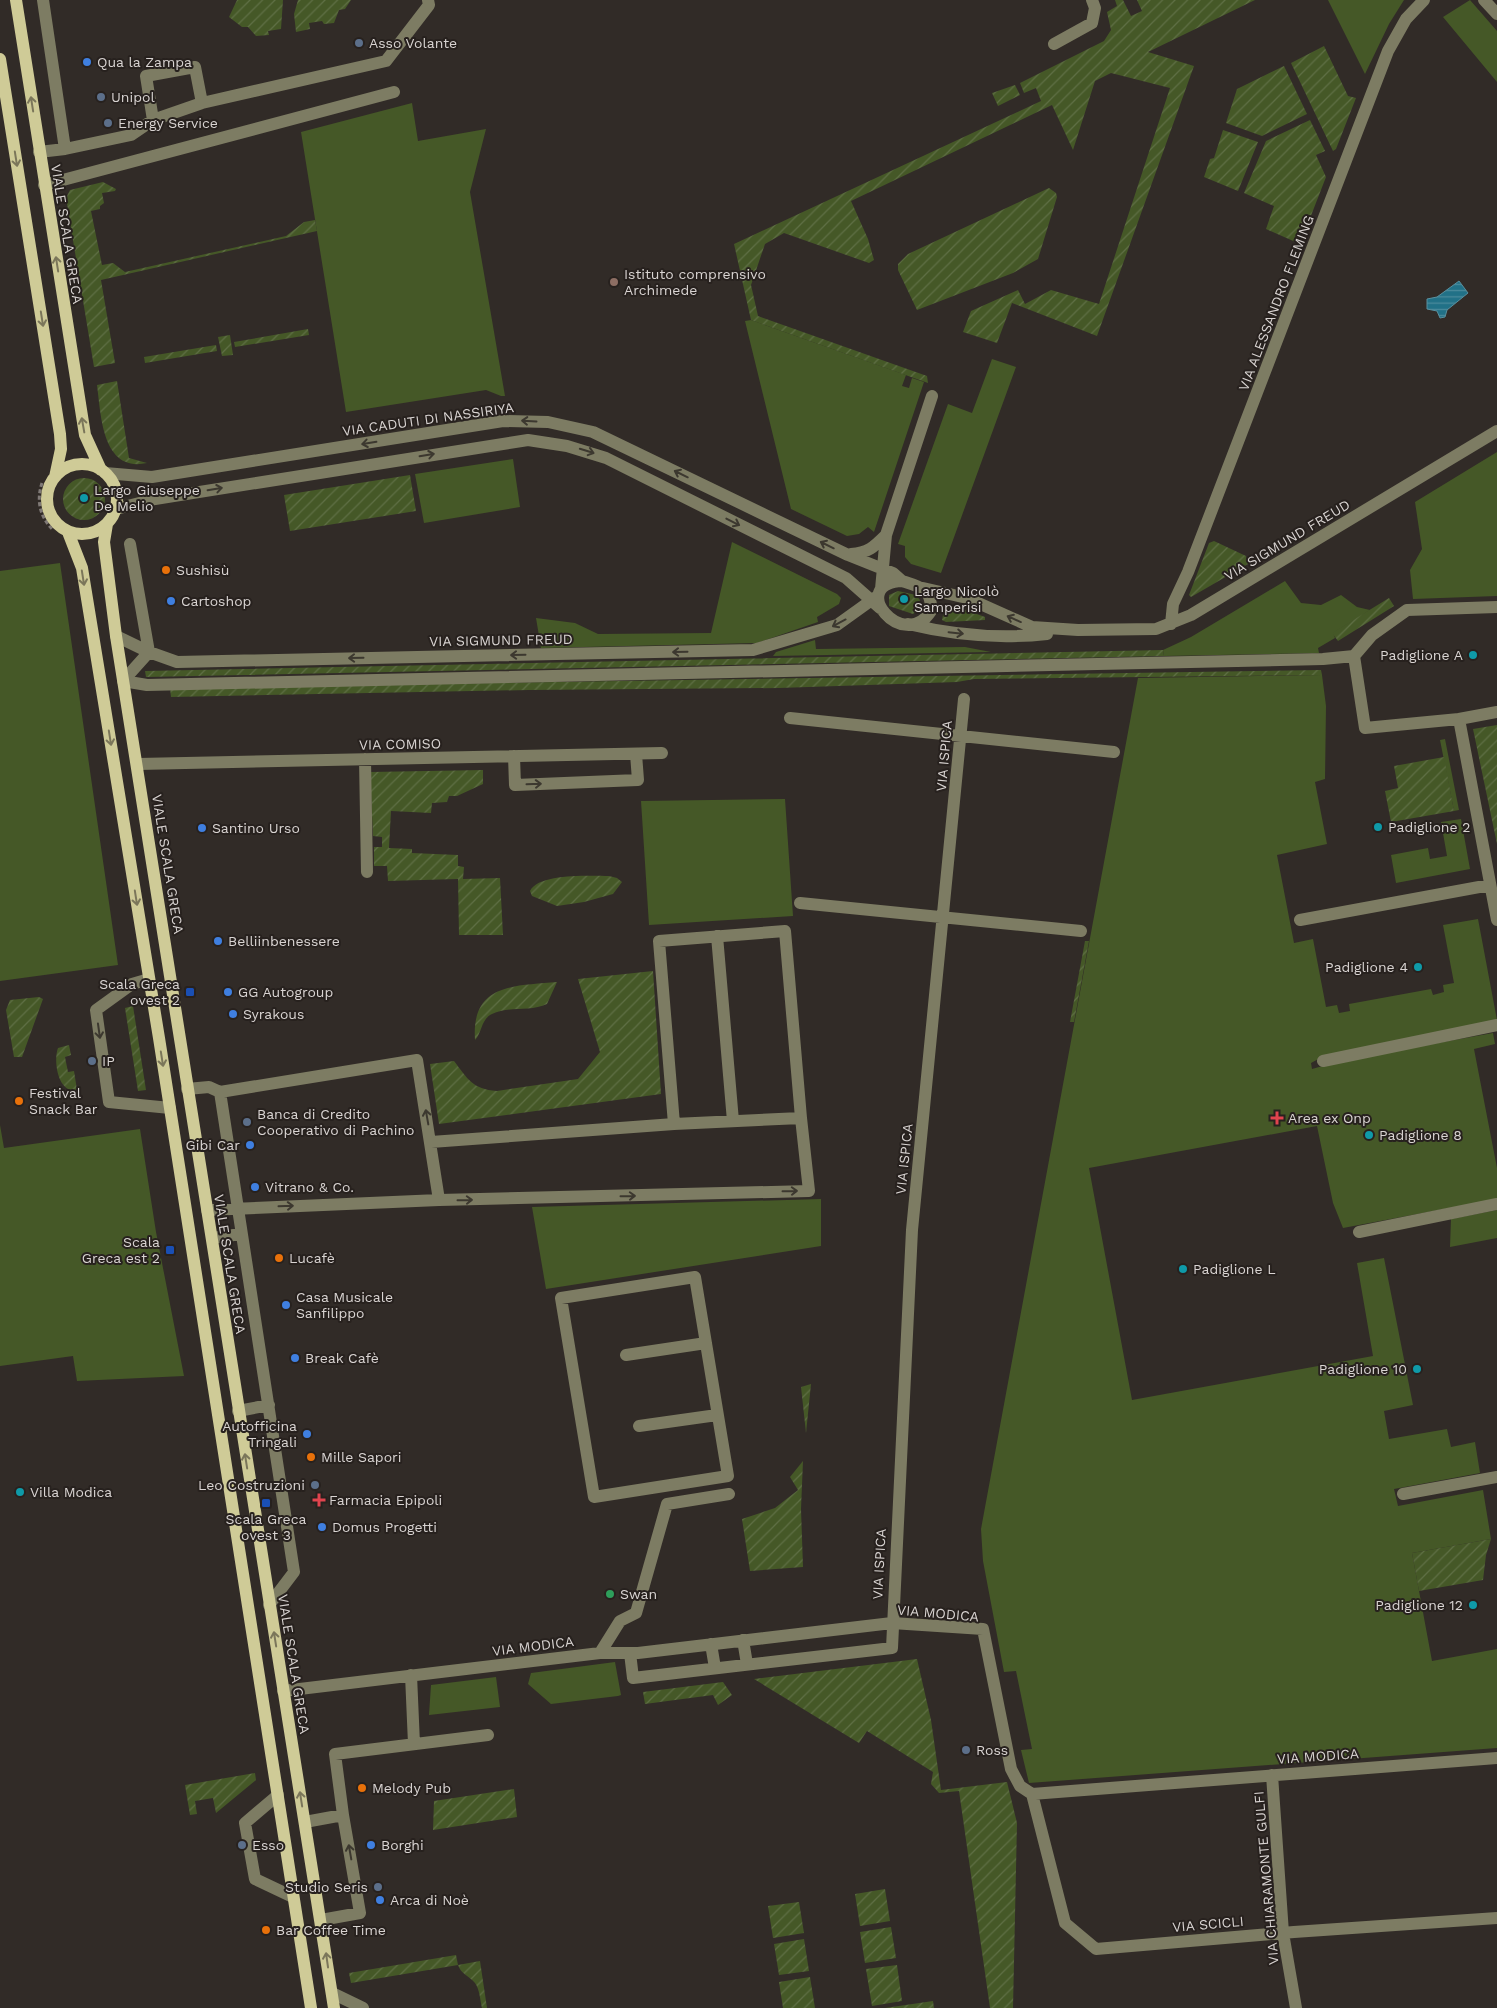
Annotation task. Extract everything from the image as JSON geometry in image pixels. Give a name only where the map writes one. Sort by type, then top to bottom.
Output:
[{"type":"main road","name":"VIALE SCALA GRECA","points":[[16,0],[85,435],[103,472]]},
{"type":"main road","points":[[0,59],[59,429],[61,449],[55,477]]},
{"type":"main road","points":[[77,465],[89,465],[103,472],[116,490],[116,509],[107,524],[89,534],[68,532],[59,526],[48,508],[49,486],[55,477],[65,469],[77,465]]},
{"type":"main road","name":"VIALE SCALA GRECA","points":[[107,524],[104,542],[116,636],[138,764],[187,1089],[334,2008]]},
{"type":"main road","points":[[68,532],[82,568],[170,1108],[311,2008]]},
{"type":"street","points":[[43,0],[65,148]]},
{"type":"street","points":[[39,152],[131,135],[153,120],[202,103],[386,61],[429,5],[428,0]]},
{"type":"street","points":[[1054,44],[1092,22],[1095,8],[1092,0]]},
{"type":"street","name":"VIA ALESSANDRO FLEMING","points":[[1171,624],[1173,604],[1195,554],[1388,51],[1406,19],[1424,0]]},
{"type":"street","points":[[1484,0],[1497,14]]},
{"type":"street","points":[[153,120],[146,76],[195,67],[202,103]]},
{"type":"street","points":[[44,184],[394,92]]},
{"type":"street","points":[[877,598],[892,574],[883,553],[886,535],[932,396]]},
{"type":"street","name":"VIA CADUTI DI NASSIRIYA","points":[[103,472],[152,478],[503,421],[548,422],[593,432],[923,588],[967,598],[1032,627],[1078,630]]},
{"type":"street","name":"VIA SIGMUND FREUD","points":[[1078,630],[1156,629],[1190,615],[1497,431]]},
{"type":"street","points":[[116,509],[155,499],[528,440],[567,446],[606,458],[846,578],[877,598],[887,617],[934,630],[978,635],[1032,635],[1078,630]]},
{"type":"street","points":[[848,554],[865,554],[874,548],[886,535]]},
{"type":"street","points":[[124,681],[149,652],[130,544]]},
{"type":"street","name":"VIA SIGMUND FREUD","points":[[116,636],[149,652],[177,662],[752,650],[837,625],[877,598],[894,582],[892,574]]},
{"type":"street","points":[[908,624],[918,624],[925,620],[931,611],[931,603],[923,588]]},
{"type":"street","points":[[124,681],[147,685],[1313,660],[1354,656],[1372,635],[1408,610],[1497,606]]},
{"type":"street","points":[[1354,656],[1364,728],[1459,719],[1497,712]]},
{"type":"street","name":"VIA ISPICA","points":[[747,1664],[892,1648],[912,1230],[964,699]]},
{"type":"street","points":[[790,718],[1114,752]]},
{"type":"street","points":[[1459,719],[1497,920]]},
{"type":"street","name":"VIA COMISO","points":[[138,764],[662,753]]},
{"type":"street","points":[[514,756],[515,785],[638,780],[636,754]]},
{"type":"street","points":[[365,759],[367,872]]},
{"type":"street","points":[[1300,920],[1490,885]]},
{"type":"street","points":[[800,903],[1081,931]]},
{"type":"street","points":[[207,1210],[439,1200],[809,1191],[785,930],[659,941],[674,1124]]},
{"type":"street","points":[[717,936],[732,1121]]},
{"type":"street","points":[[149,979],[132,984],[96,1010],[109,1102],[170,1108]]},
{"type":"street","points":[[1324,1061],[1497,1025]]},
{"type":"street","points":[[187,1089],[209,1087],[220,1092],[417,1060],[439,1200]]},
{"type":"street","points":[[220,1092],[294,1572],[269,1605]]},
{"type":"street","points":[[431,1142],[674,1124],[801,1118]]},
{"type":"street","points":[[1358,1232],[1497,1204]]},
{"type":"street","points":[[212,1238],[241,1234]]},
{"type":"street","points":[[695,1277],[717,1415],[728,1476],[594,1497],[561,1298],[695,1277]]},
{"type":"street","points":[[626,1355],[706,1343]]},
{"type":"street","points":[[238,1411],[268,1405]]},
{"type":"street","points":[[639,1426],[717,1415]]},
{"type":"street","points":[[1403,1494],[1497,1477]]},
{"type":"street","points":[[600,1653],[620,1621],[636,1613],[667,1504],[664,1486]]},
{"type":"street","points":[[667,1504],[729,1494]]},
{"type":"street","name":"VIA MODICA","points":[[284,1691],[600,1653],[630,1653],[892,1623],[983,1629],[1010,1769],[1020,1786],[1032,1794],[1497,1758]]},
{"type":"street","points":[[630,1653],[633,1678],[747,1664],[743,1640]]},
{"type":"street","points":[[711,1644],[715,1668]]},
{"type":"street","points":[[411,1675],[414,1744]]},
{"type":"street","points":[[321,1920],[360,1913],[343,1815],[335,1754],[488,1735]]},
{"type":"street","name":"VIA CHIARAMONTE GULFI","points":[[1272,1775],[1283,1933],[1296,2008]]},
{"type":"street","name":"VIA SCICLI","points":[[1032,1794],[1065,1923],[1096,1949],[1283,1933],[1497,1918]]},
{"type":"street","points":[[278,1795],[245,1823],[255,1879],[293,1897]]},
{"type":"street","points":[[305,1822],[343,1815]]},
{"type":"street","points":[[332,1993],[363,2008]]},
{"type":"green space","points":[[237,0],[283,0],[281,29],[268,31],[269,35],[256,36],[248,27],[242,27],[229,17]]},
{"type":"green space","points":[[298,0],[351,0],[345,9],[339,10],[334,23],[324,24],[322,21],[309,23],[310,29],[296,32],[294,14]]},
{"type":"green space","points":[[1115,0],[1123,0],[1131,16],[1142,11],[1137,0],[1255,0],[1148,52],[1194,66],[1097,336],[1012,303],[997,343],[963,332],[971,311],[1018,290],[1025,304],[1051,290],[1099,304],[1170,88],[1111,73],[1095,81],[1073,150],[1052,105],[851,201],[868,239],[874,260],[869,263],[784,233],[765,244],[751,285],[758,316],[927,376],[928,383],[751,320],[734,244],[1041,101],[1036,88],[1024,93],[1020,83],[1104,41],[1111,30],[1107,12],[1117,6]]},
{"type":"green space","points":[[1328,0],[1404,0],[1389,24],[1365,74]]},
{"type":"green space","points":[[1470,0],[1497,31],[1497,82],[1443,17]]},
{"type":"green space","points":[[1324,46],[1348,96],[1356,98],[1336,149],[1333,151],[1291,63]]},
{"type":"green space","points":[[1284,66],[1307,114],[1262,136],[1226,123],[1237,89]]},
{"type":"green space","points":[[1015,85],[1020,95],[998,106],[992,93]]},
{"type":"green space","points":[[412,103],[418,141],[486,129],[470,192],[505,396],[486,390],[346,412],[301,132]]},
{"type":"green space","points":[[1310,120],[1325,151],[1316,155],[1326,177],[1300,244],[1266,229],[1274,206],[1244,193],[1266,141]]},
{"type":"green space","points":[[1223,130],[1258,142],[1238,191],[1204,177],[1210,159],[1214,158]]},
{"type":"green space","points":[[103,182],[116,189],[115,191],[102,193],[104,203],[100,206],[100,209],[91,211],[102,265],[113,263],[125,272],[286,236],[304,222],[315,220],[317,231],[101,280],[115,363],[94,367],[66,198],[70,190]]},
{"type":"green space","points":[[1049,188],[1056,193],[1057,197],[1038,259],[1013,273],[917,310],[898,270],[898,264],[908,254]]},
{"type":"green space","points":[[751,320],[906,375],[902,386],[909,388],[912,378],[924,382],[874,532],[868,527],[859,534],[847,536],[791,509],[745,321]]},
{"type":"green space","points":[[308,329],[309,335],[235,347],[234,342]]},
{"type":"green space","points":[[230,335],[233,355],[222,356],[218,337]]},
{"type":"green space","points":[[216,345],[217,351],[145,363],[144,357]]},
{"type":"green space","points":[[992,359],[1016,367],[941,573],[911,564],[905,557],[905,546],[898,544],[948,404],[972,413]]},
{"type":"green space","points":[[117,381],[129,458],[147,463],[132,464],[121,459],[112,451],[107,439],[100,411],[97,385]]},
{"type":"green space","points":[[1497,452],[1497,596],[1413,599],[1410,570],[1422,549],[1415,502]]},
{"type":"green space","points":[[513,459],[520,507],[424,523],[415,474]]},
{"type":"green space","points":[[410,475],[416,511],[290,531],[284,495]]},
{"type":"green space","points":[[88,478],[96,481],[102,487],[105,499],[102,511],[96,517],[80,520],[72,517],[66,511],[63,495],[66,487],[72,481]]},
{"type":"green space","points":[[1214,541],[1246,556],[1248,564],[1191,597],[1189,595],[1209,543]]},
{"type":"green space","points":[[732,542],[837,594],[841,598],[839,604],[817,617],[818,622],[757,643],[541,648],[536,618],[575,623],[598,634],[711,633]]},
{"type":"green space","points":[[60,563],[118,965],[0,981],[0,571]]},
{"type":"green space","points":[[1285,581],[1301,603],[1321,605],[1341,595],[1357,607],[1370,610],[1333,633],[1335,638],[1318,648],[1319,653],[1164,656],[1163,650],[1191,637]]},
{"type":"green space","points":[[898,591],[916,595],[920,600],[917,611],[913,614],[889,606],[889,595]]},
{"type":"green space","points":[[1389,598],[1394,606],[1338,641],[1332,633]]},
{"type":"green space","points":[[949,604],[985,617],[985,620],[946,622],[942,620],[945,605]]},
{"type":"green space","points":[[815,640],[816,649],[965,647],[991,652],[773,656],[776,652]]},
{"type":"green space","points":[[1163,650],[1164,656],[146,677],[145,671]]},
{"type":"green space","points":[[1321,670],[1322,675],[974,679],[957,682],[779,688],[528,690],[171,697],[170,688]]},
{"type":"green space","name":"Area ex Onp","points":[[1322,675],[1326,706],[1325,779],[1315,782],[1327,844],[1277,855],[1294,943],[1313,939],[1326,1007],[1337,1005],[1339,1013],[1350,1011],[1349,1004],[1431,989],[1433,995],[1444,992],[1443,985],[1454,983],[1443,925],[1478,919],[1497,1020],[1324,1056],[1311,1063],[1312,1069],[1344,1060],[1493,1033],[1495,1044],[1474,1049],[1497,1168],[1497,1199],[1343,1228],[1333,1203],[1317,1126],[1089,1168],[1132,1400],[1373,1356],[1357,1263],[1384,1258],[1413,1405],[1384,1411],[1389,1439],[1447,1429],[1451,1447],[1475,1442],[1480,1473],[1394,1489],[1398,1506],[1483,1490],[1491,1539],[1412,1553],[1432,1661],[1497,1649],[1497,1748],[1029,1783],[1021,1750],[1032,1749],[1016,1671],[1004,1672],[983,1561],[981,1529],[1138,678]]},
{"type":"green space","points":[[1497,725],[1497,844],[1473,729]]},
{"type":"green space","points":[[1445,739],[1459,810],[1454,811],[1440,740]]},
{"type":"green space","points":[[1444,757],[1454,811],[1391,822],[1385,791],[1398,788],[1394,766]]},
{"type":"green space","points":[[483,770],[483,784],[457,796],[449,796],[447,802],[432,803],[431,813],[391,811],[389,848],[412,849],[412,853],[458,855],[458,866],[464,867],[463,879],[500,878],[503,935],[459,935],[458,879],[388,881],[387,866],[374,866],[374,847],[382,847],[382,837],[373,836],[370,772]]},
{"type":"green space","points":[[785,799],[793,916],[649,925],[641,801]]},
{"type":"green space","points":[[1461,819],[1470,869],[1396,883],[1391,855],[1428,848],[1430,859],[1447,856],[1441,822]]},
{"type":"green space","points":[[609,876],[617,878],[622,882],[613,894],[584,902],[557,906],[532,896],[530,891],[535,885],[554,878]]},
{"type":"green space","points":[[1085,941],[1089,941],[1074,1022],[1070,1022]]},
{"type":"green space","points":[[653,971],[661,1094],[439,1124],[430,1064],[454,1061],[471,1082],[482,1088],[497,1091],[578,1079],[600,1052],[578,979]]},
{"type":"green space","points":[[557,982],[547,1004],[533,1008],[505,1010],[488,1016],[475,1040],[476,1021],[480,1007],[488,998],[499,991],[512,987]]},
{"type":"green space","points":[[39,997],[43,999],[22,1057],[14,1057],[6,1010],[10,1000]]},
{"type":"green space","points":[[133,1006],[146,1090],[138,1091],[125,1008]]},
{"type":"green space","points":[[69,1045],[71,1055],[65,1057],[68,1072],[74,1071],[77,1090],[65,1087],[58,1075],[56,1061],[58,1048]]},
{"type":"green space","points":[[0,1125],[4,1148],[140,1129],[156,1232],[184,1376],[77,1381],[73,1356],[0,1366]]},
{"type":"green space","points":[[821,1199],[821,1246],[546,1289],[532,1207]]},
{"type":"green space","points":[[1497,1210],[1497,1238],[1450,1247],[1451,1219]]},
{"type":"green space","points":[[811,1384],[806,1433],[801,1387]]},
{"type":"green space","points":[[803,1461],[801,1509],[803,1567],[750,1571],[742,1519],[775,1508],[798,1490],[790,1477]]},
{"type":"green space","points":[[1491,1539],[1486,1555],[1483,1580],[1419,1591],[1412,1553]]},
{"type":"green space","points":[[917,1659],[931,1720],[941,1790],[1007,1782],[1017,1823],[1013,2008],[990,2008],[959,1791],[939,1793],[931,1784],[933,1772],[867,1731],[859,1743],[754,1679]]},
{"type":"green space","points":[[615,1662],[621,1695],[618,1696],[551,1704],[528,1684],[531,1673]]},
{"type":"green space","points":[[496,1677],[500,1707],[429,1715],[431,1685]]},
{"type":"green space","points":[[723,1682],[732,1695],[718,1705],[713,1695],[645,1704],[643,1692]]},
{"type":"green space","points":[[255,1773],[256,1780],[216,1813],[213,1798],[195,1801],[197,1814],[190,1815],[185,1785]]},
{"type":"green space","points":[[514,1789],[517,1817],[433,1830],[434,1801]]},
{"type":"green space","points":[[885,1889],[890,1921],[860,1926],[855,1894]]},
{"type":"green space","points":[[799,1902],[804,1933],[773,1938],[768,1906]]},
{"type":"green space","points":[[891,1927],[896,1958],[865,1963],[860,1932]]},
{"type":"green space","points":[[804,1939],[809,1971],[779,1975],[774,1944]]},
{"type":"green space","points":[[456,1955],[458,1965],[351,1983],[349,1973]]},
{"type":"green space","points":[[480,1961],[487,2008],[482,2008],[477,1986],[461,1971],[458,1965]]},
{"type":"green space","points":[[897,1965],[902,2001],[872,2006],[866,1969]]},
{"type":"green space","points":[[810,1977],[815,2008],[783,2008],[779,1982]]},
{"type":"green space","points":[[933,2001],[934,2008],[885,2008]]},
{"type":"water","points":[[1459,281],[1468,293],[1447,310],[1445,317],[1440,318],[1437,311],[1427,309],[1427,299],[1437,297]]},
{"type":"place","name":"Asso Volante","points":[[359,43]]},
{"type":"place","name":"Qua la Zampa","points":[[87,62]]},
{"type":"place","name":"Unipol","points":[[101,97]]},
{"type":"place","name":"Energy Service","points":[[108,123]]},
{"type":"place","name":"Istituto comprensivo Archimede","points":[[614,282]]},
{"type":"place","name":"Largo Giuseppe De Melio","points":[[84,498]]},
{"type":"place","name":"Sushisù","points":[[166,570]]},
{"type":"place","name":"Largo Nicolò Samperisi","points":[[904,599]]},
{"type":"place","name":"Cartoshop","points":[[171,601]]},
{"type":"place","name":"Padiglione A","points":[[1473,655]]},
{"type":"place","name":"Padiglione 2","points":[[1378,827]]},
{"type":"place","name":"Santino Urso","points":[[202,828]]},
{"type":"place","name":"Belliinbenessere","points":[[218,941]]},
{"type":"place","name":"Padiglione 4","points":[[1418,967]]},
{"type":"place","name":"Scala Greca ovest 2","points":[[190,992]]},
{"type":"place","name":"GG Autogroup","points":[[228,992]]},
{"type":"place","name":"Syrakous","points":[[233,1014]]},
{"type":"place","name":"IP","points":[[92,1061]]},
{"type":"place","name":"Festival Snack Bar","points":[[19,1101]]},
{"type":"place","name":"Area ex Onp","points":[[1277,1118]]},
{"type":"place","name":"Banca di Credito Cooperativo di Pachino","points":[[247,1122]]},
{"type":"place","name":"Padiglione 8","points":[[1369,1135]]},
{"type":"place","name":"Gibi Car","points":[[250,1145]]},
{"type":"place","name":"Vitrano & Co.","points":[[255,1187]]},
{"type":"place","name":"Scala Greca est 2","points":[[170,1250]]},
{"type":"place","name":"Lucafè","points":[[279,1258]]},
{"type":"place","name":"Padiglione L","points":[[1183,1269]]},
{"type":"place","name":"Casa Musicale Sanfilippo","points":[[286,1305]]},
{"type":"place","name":"Break Cafè","points":[[295,1358]]},
{"type":"place","name":"Padiglione 10","points":[[1417,1369]]},
{"type":"place","name":"Autofficina Tringali","points":[[307,1434]]},
{"type":"place","name":"Mille Sapori","points":[[311,1457]]},
{"type":"place","name":"Leo Costruzioni","points":[[315,1485]]},
{"type":"place","name":"Villa Modica","points":[[20,1492]]},
{"type":"place","name":"Farmacia Epipoli","points":[[319,1500]]},
{"type":"place","name":"Scala Greca ovest 3","points":[[266,1503]]},
{"type":"place","name":"Domus Progetti","points":[[322,1527]]},
{"type":"place","name":"Swan","points":[[610,1594]]},
{"type":"place","name":"Padiglione 12","points":[[1473,1605]]},
{"type":"place","name":"Ross","points":[[966,1750]]},
{"type":"place","name":"Melody Pub","points":[[362,1788]]},
{"type":"place","name":"Esso","points":[[242,1845]]},
{"type":"place","name":"Borghi","points":[[371,1845]]},
{"type":"place","name":"Studio Seris","points":[[378,1887]]},
{"type":"place","name":"Arca di Noè","points":[[380,1900]]},
{"type":"place","name":"Bar Coffee Time","points":[[266,1930]]}]
